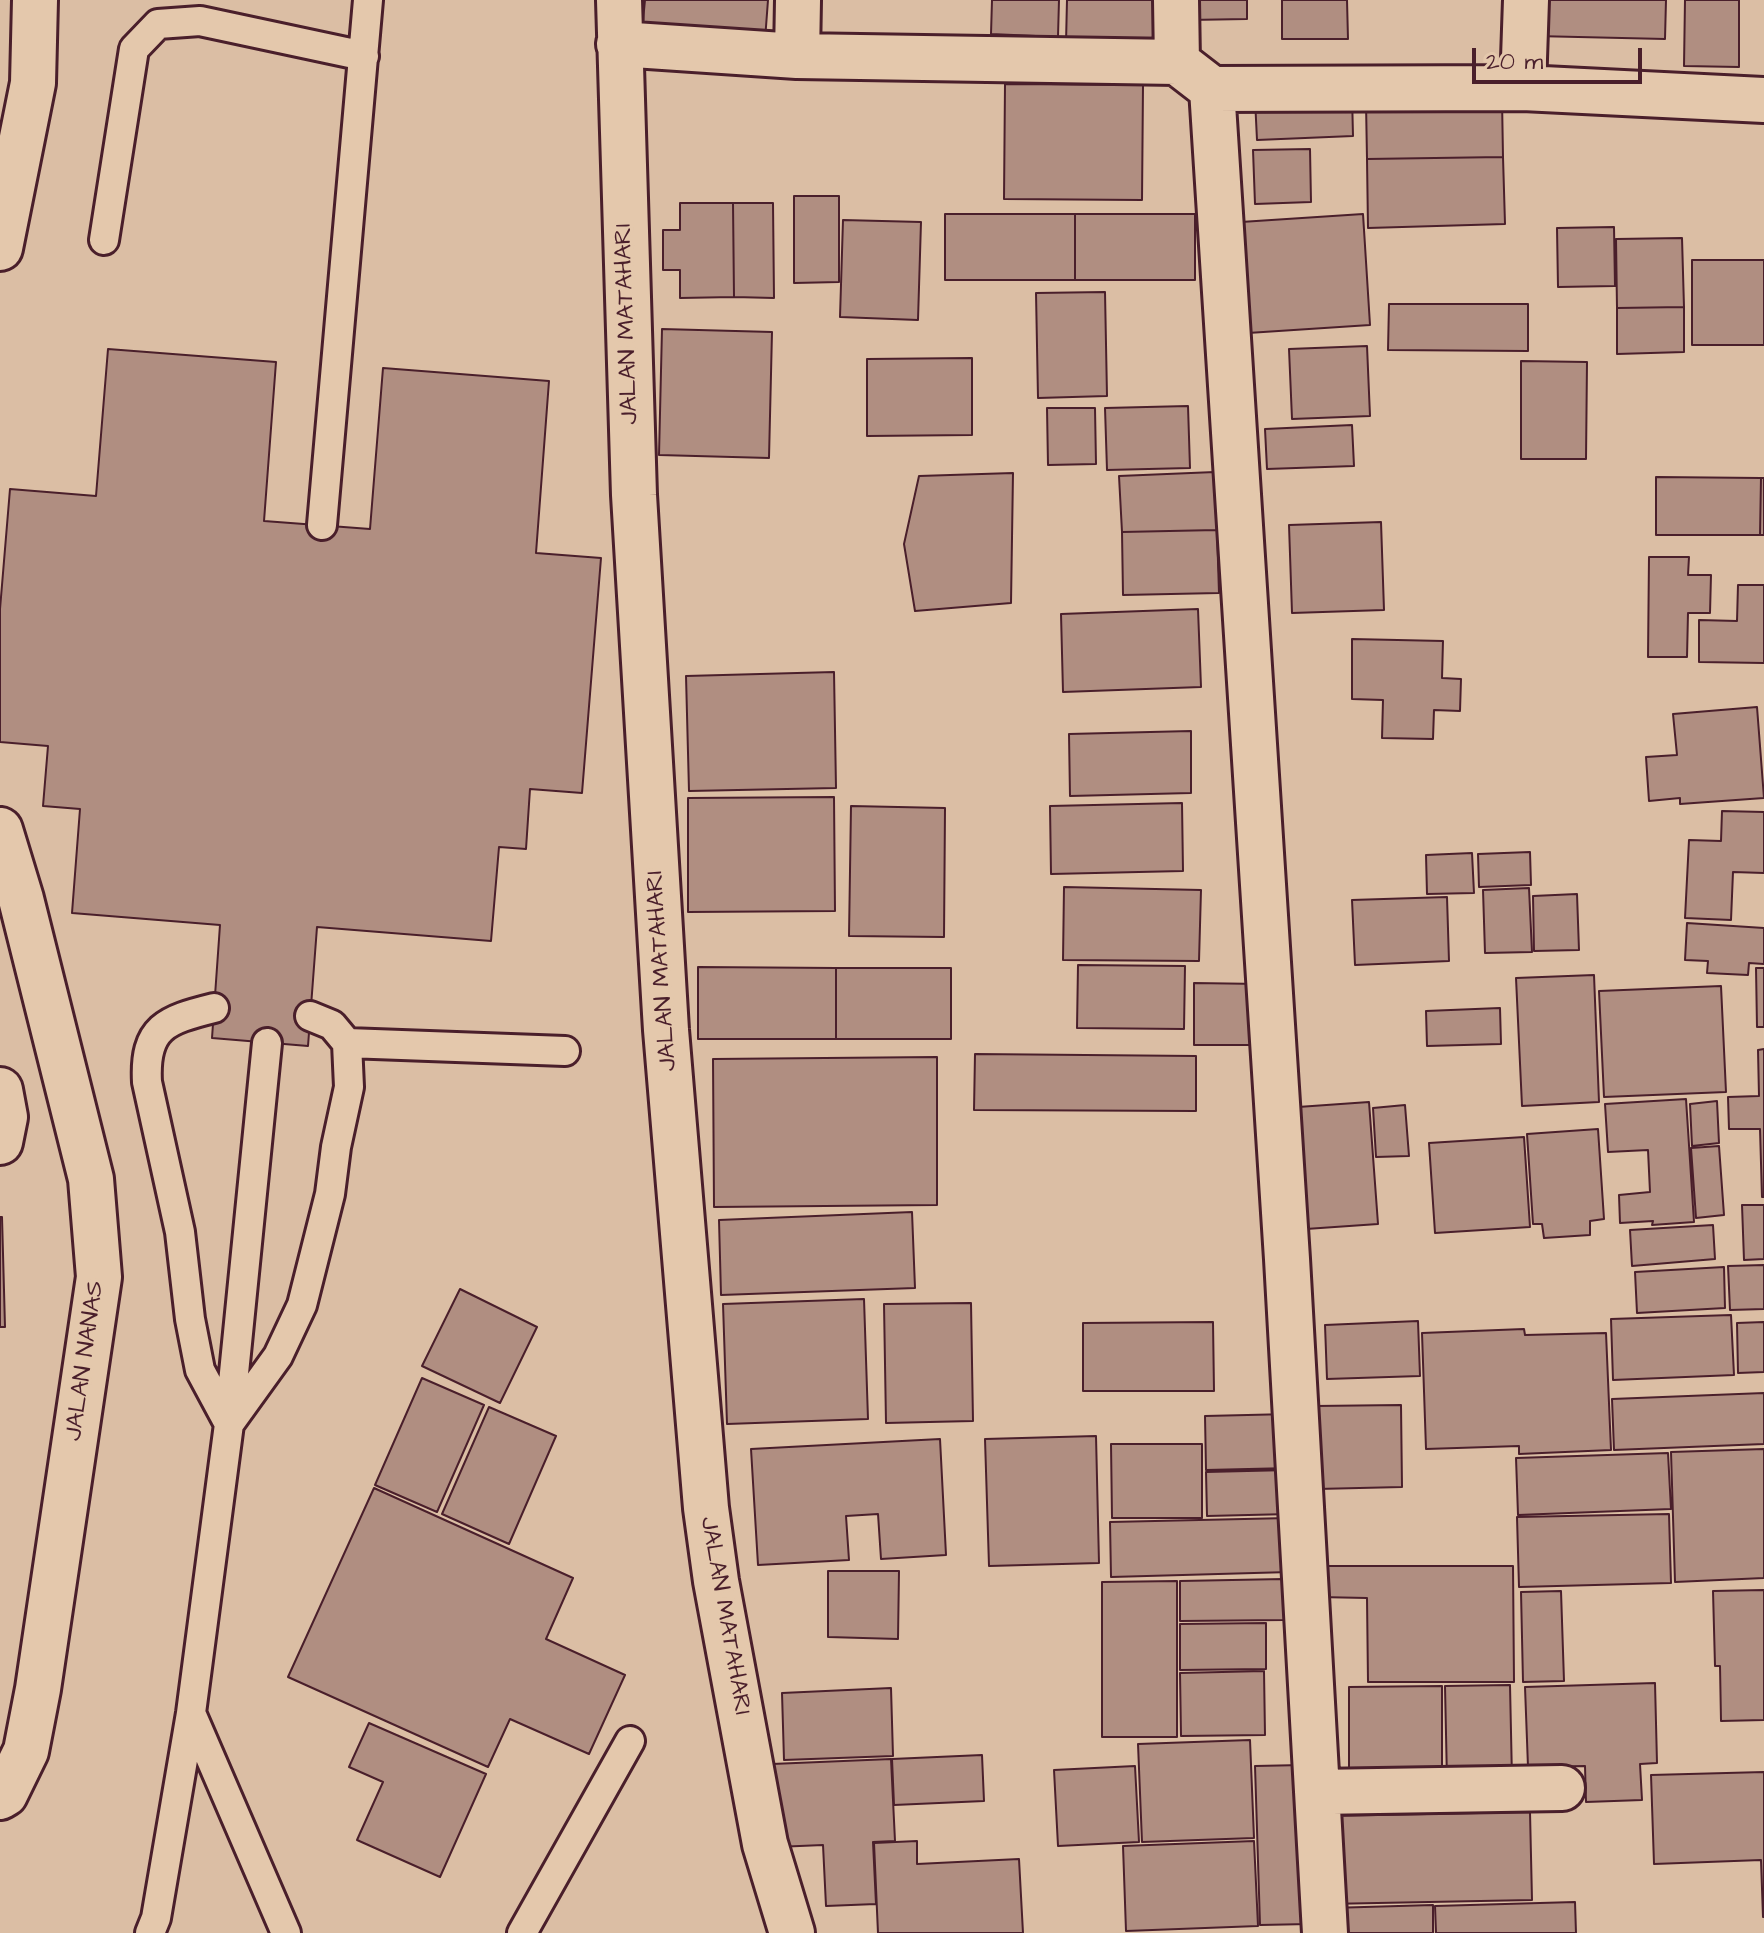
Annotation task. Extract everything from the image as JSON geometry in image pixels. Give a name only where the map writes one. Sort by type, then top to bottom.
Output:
[{"type":"street","points":[[0,248],[33,83],[35,0]]},
{"type":"street","name":"JALAN MATAHARI","points":[[619,0],[635,511],[666,1030],[706,1508],[716,1581],[765,1844],[792,1933]]},
{"type":"street","points":[[797,56],[798,0]]},
{"type":"street","points":[[1176,0],[1177,62]]},
{"type":"street","points":[[1523,88],[1526,0]]},
{"type":"street","points":[[619,44],[797,56],[1177,62],[1212,89],[1523,88],[1764,100]]},
{"type":"street","points":[[1212,89],[1287,1259],[1325,1933]]},
{"type":"street","name":"JALAN NANAS","points":[[0,830],[25,913],[91,1179],[99,1277],[38,1689],[26,1751],[5,1794],[0,1797]]},
{"type":"street","points":[[0,1090],[5,1117],[0,1142]]},
{"type":"street","points":[[1317,1792],[1562,1788]]},
{"type":"lane","points":[[322,525],[368,0]]},
{"type":"lane","points":[[104,240],[134,49],[158,24],[200,21],[364,56]]},
{"type":"lane","points":[[214,1008],[172,1018],[156,1036],[146,1058],[147,1082],[180,1232],[190,1319],[200,1370],[229,1424]]},
{"type":"lane","points":[[229,1424],[278,1356],[302,1305],[330,1194],[349,1087],[347,1043],[332,1025],[310,1016]]},
{"type":"lane","points":[[150,1933],[156,1918],[191,1713],[229,1424],[267,1043]]},
{"type":"lane","points":[[347,1043],[565,1051]]},
{"type":"lane","points":[[191,1713],[286,1933]]},
{"type":"lane","points":[[522,1933],[630,1741]]},
{"type":"building","points":[[645,0],[768,0],[765,40],[642,31]]},
{"type":"building","points":[[992,0],[1059,0],[1058,37],[991,34]]},
{"type":"building","points":[[1067,0],[1157,0],[1156,46],[1066,43]]},
{"type":"building","points":[[1187,0],[1247,0],[1247,19],[1188,20]]},
{"type":"building","points":[[1282,0],[1347,0],[1348,39],[1282,39]]},
{"type":"building","points":[[1536,0],[1666,0],[1665,39],[1535,36]]},
{"type":"building","points":[[1685,0],[1739,0],[1739,67],[1684,66]]},
{"type":"building","points":[[1005,84],[1143,85],[1142,200],[1004,199]]},
{"type":"building","points":[[1352,95],[1353,136],[1257,140],[1255,99]]},
{"type":"building","points":[[1502,99],[1503,157],[1367,159],[1366,103]]},
{"type":"building","points":[[1310,149],[1311,202],[1255,204],[1253,150]]},
{"type":"building","points":[[1503,157],[1505,224],[1368,228],[1367,159]]},
{"type":"building","points":[[794,196],[839,196],[839,282],[794,283]]},
{"type":"building","points":[[680,203],[733,203],[734,297],[680,298],[680,270],[663,270],[663,230],[680,230]]},
{"type":"building","points":[[733,203],[773,203],[774,298],[734,297]]},
{"type":"building","points":[[945,214],[1075,214],[1075,280],[945,280]]},
{"type":"building","points":[[1075,214],[1195,214],[1195,280],[1075,280]]},
{"type":"building","points":[[1363,214],[1370,325],[1248,333],[1241,222]]},
{"type":"building","points":[[843,220],[921,222],[918,320],[840,317]]},
{"type":"building","points":[[1614,227],[1615,286],[1558,287],[1557,228]]},
{"type":"building","points":[[1682,238],[1684,307],[1617,308],[1616,239]]},
{"type":"building","points":[[1692,260],[1764,260],[1764,345],[1692,345]]},
{"type":"building","points":[[1105,292],[1107,396],[1038,398],[1036,293]]},
{"type":"building","points":[[1389,304],[1528,304],[1528,351],[1388,350]]},
{"type":"building","points":[[1684,307],[1684,352],[1617,354],[1617,308]]},
{"type":"building","points":[[662,329],[772,332],[769,458],[659,455]]},
{"type":"building","points":[[1367,346],[1370,416],[1292,419],[1289,349]]},
{"type":"building","points":[[108,349],[276,362],[264,521],[370,529],[383,368],[549,381],[536,553],[601,558],[582,793],[530,789],[526,849],[499,847],[491,941],[317,927],[308,1046],[212,1038],[220,925],[72,913],[80,809],[43,806],[48,746],[0,742],[0,609],[10,489],[96,496]]},
{"type":"building","points":[[972,358],[972,435],[867,436],[867,359]]},
{"type":"building","points":[[1521,361],[1587,362],[1586,459],[1521,459]]},
{"type":"building","points":[[1188,406],[1190,468],[1107,470],[1105,408]]},
{"type":"building","points":[[1047,408],[1095,408],[1096,464],[1048,465]]},
{"type":"building","points":[[1352,425],[1354,466],[1267,469],[1265,429]]},
{"type":"building","points":[[1215,472],[1217,530],[1122,532],[1119,476]]},
{"type":"building","points":[[1013,473],[1011,603],[915,611],[904,544],[919,476]]},
{"type":"building","points":[[1656,477],[1761,478],[1760,535],[1656,535]]},
{"type":"building","points":[[1761,478],[1764,478],[1764,535],[1760,535]]},
{"type":"building","points":[[1381,522],[1384,610],[1292,613],[1289,525]]},
{"type":"building","points":[[1217,530],[1219,593],[1123,595],[1122,532]]},
{"type":"building","points":[[1649,557],[1689,557],[1688,575],[1711,575],[1710,613],[1688,613],[1687,657],[1648,657]]},
{"type":"building","points":[[1738,585],[1764,585],[1764,663],[1699,662],[1699,620],[1737,621]]},
{"type":"building","points":[[1198,609],[1201,687],[1063,692],[1061,614]]},
{"type":"building","points":[[1352,639],[1443,641],[1442,678],[1461,679],[1460,711],[1434,710],[1433,739],[1382,738],[1383,700],[1352,699]]},
{"type":"building","points":[[834,672],[836,788],[689,791],[686,676]]},
{"type":"building","points":[[1757,707],[1764,798],[1680,804],[1680,798],[1649,801],[1646,757],[1677,755],[1673,714]]},
{"type":"building","points":[[1191,731],[1191,793],[1070,796],[1069,734]]},
{"type":"building","points":[[834,797],[835,911],[688,912],[688,798]]},
{"type":"building","points":[[1182,803],[1183,871],[1051,874],[1050,806]]},
{"type":"building","points":[[851,806],[945,808],[944,937],[849,936]]},
{"type":"building","points":[[1722,811],[1764,812],[1764,873],[1733,872],[1731,920],[1685,918],[1689,840],[1721,841]]},
{"type":"building","points":[[1530,852],[1531,885],[1479,887],[1478,854]]},
{"type":"building","points":[[1472,853],[1474,893],[1427,894],[1426,855]]},
{"type":"building","points":[[1064,887],[1201,890],[1199,961],[1063,960]]},
{"type":"building","points":[[1529,888],[1532,952],[1485,953],[1483,890]]},
{"type":"building","points":[[1577,894],[1579,950],[1534,951],[1533,896]]},
{"type":"building","points":[[1447,897],[1449,961],[1355,965],[1352,900]]},
{"type":"building","points":[[1687,923],[1764,928],[1764,964],[1749,963],[1748,975],[1707,973],[1708,961],[1685,960]]},
{"type":"building","points":[[1078,965],[1185,966],[1184,1029],[1077,1028]]},
{"type":"building","points":[[698,967],[836,968],[836,1039],[698,1039]]},
{"type":"building","points":[[836,968],[951,968],[951,1039],[836,1039]]},
{"type":"building","points":[[1756,968],[1764,968],[1764,1027],[1757,1027]]},
{"type":"building","points":[[1594,975],[1599,1102],[1522,1106],[1516,978]]},
{"type":"building","points":[[1194,983],[1261,984],[1260,1045],[1194,1045]]},
{"type":"building","points":[[1721,986],[1726,1092],[1604,1097],[1599,991]]},
{"type":"building","points":[[1500,1008],[1501,1044],[1427,1046],[1426,1011]]},
{"type":"building","points":[[1764,1049],[1762,1197],[1760,1129],[1729,1129],[1728,1097],[1759,1096],[1758,1050]]},
{"type":"building","points":[[975,1054],[1196,1056],[1196,1111],[974,1110]]},
{"type":"building","points":[[937,1057],[937,1205],[714,1207],[713,1059]]},
{"type":"building","points":[[1686,1099],[1694,1222],[1652,1225],[1653,1221],[1620,1223],[1619,1195],[1650,1192],[1648,1150],[1608,1152],[1605,1104]]},
{"type":"building","points":[[1717,1101],[1719,1143],[1692,1146],[1690,1104]]},
{"type":"building","points":[[1369,1102],[1378,1224],[1306,1229],[1298,1107]]},
{"type":"building","points":[[1405,1105],[1409,1156],[1376,1157],[1373,1108]]},
{"type":"building","points":[[1598,1129],[1604,1219],[1590,1221],[1590,1235],[1544,1238],[1542,1224],[1533,1224],[1527,1134]]},
{"type":"building","points":[[1524,1137],[1530,1227],[1435,1233],[1429,1143]]},
{"type":"building","points":[[1719,1146],[1724,1215],[1696,1218],[1691,1148]]},
{"type":"building","points":[[1742,1205],[1764,1205],[1764,1259],[1744,1260]]},
{"type":"building","points":[[912,1212],[915,1288],[721,1295],[719,1220]]},
{"type":"building","points":[[2,1217],[5,1327],[0,1327]]},
{"type":"building","points":[[1713,1225],[1715,1259],[1632,1266],[1630,1230]]},
{"type":"building","points":[[1764,1265],[1764,1309],[1730,1310],[1728,1266]]},
{"type":"building","points":[[1724,1267],[1725,1308],[1637,1313],[1635,1272]]},
{"type":"building","points":[[460,1289],[537,1327],[500,1403],[422,1366]]},
{"type":"building","points":[[864,1299],[868,1419],[727,1424],[723,1304]]},
{"type":"building","points":[[971,1303],[973,1421],[886,1423],[884,1304]]},
{"type":"building","points":[[1731,1315],[1734,1375],[1613,1380],[1611,1319]]},
{"type":"building","points":[[1418,1321],[1420,1376],[1327,1379],[1325,1325]]},
{"type":"building","points":[[1213,1322],[1214,1391],[1083,1391],[1083,1323]]},
{"type":"building","points":[[1764,1322],[1764,1372],[1738,1373],[1737,1323]]},
{"type":"building","points":[[1524,1329],[1525,1335],[1606,1333],[1611,1450],[1519,1454],[1519,1446],[1426,1449],[1422,1333]]},
{"type":"building","points":[[422,1378],[484,1405],[437,1512],[375,1485]]},
{"type":"building","points":[[1764,1393],[1764,1444],[1614,1450],[1612,1399]]},
{"type":"building","points":[[1401,1405],[1402,1487],[1317,1489],[1315,1406]]},
{"type":"building","points":[[489,1407],[556,1436],[509,1544],[442,1514]]},
{"type":"building","points":[[1290,1414],[1291,1468],[1206,1470],[1205,1416]]},
{"type":"building","points":[[1096,1436],[1099,1563],[989,1566],[985,1439]]},
{"type":"building","points":[[940,1439],[946,1555],[881,1559],[878,1514],[846,1516],[849,1560],[758,1565],[751,1449]]},
{"type":"building","points":[[1111,1444],[1202,1444],[1202,1518],[1112,1518]]},
{"type":"building","points":[[1764,1449],[1764,1578],[1675,1582],[1671,1452]]},
{"type":"building","points":[[1668,1453],[1671,1509],[1518,1515],[1516,1458]]},
{"type":"building","points":[[1289,1470],[1290,1514],[1207,1516],[1206,1472]]},
{"type":"building","points":[[374,1488],[573,1578],[546,1639],[625,1675],[589,1754],[510,1719],[488,1767],[288,1677]]},
{"type":"building","points":[[1669,1514],[1671,1583],[1519,1587],[1517,1517]]},
{"type":"building","points":[[1289,1518],[1290,1572],[1111,1577],[1110,1522]]},
{"type":"building","points":[[1318,1566],[1513,1566],[1514,1682],[1368,1682],[1367,1598],[1318,1597]]},
{"type":"building","points":[[828,1571],[899,1571],[898,1639],[828,1637]]},
{"type":"building","points":[[1284,1579],[1284,1620],[1180,1621],[1180,1581]]},
{"type":"building","points":[[1177,1581],[1177,1737],[1102,1737],[1102,1582]]},
{"type":"building","points":[[1764,1590],[1764,1720],[1721,1721],[1720,1666],[1715,1666],[1713,1591]]},
{"type":"building","points":[[1561,1591],[1564,1681],[1523,1682],[1521,1592]]},
{"type":"building","points":[[1266,1623],[1266,1669],[1180,1670],[1180,1624]]},
{"type":"building","points":[[1264,1671],[1265,1735],[1181,1736],[1180,1673]]},
{"type":"building","points":[[1655,1683],[1657,1763],[1640,1764],[1642,1800],[1586,1802],[1585,1766],[1528,1767],[1525,1687]]},
{"type":"building","points":[[1510,1685],[1512,1779],[1447,1781],[1445,1686]]},
{"type":"building","points":[[1442,1686],[1442,1781],[1349,1781],[1349,1687]]},
{"type":"building","points":[[891,1688],[893,1756],[784,1760],[782,1693]]},
{"type":"building","points":[[369,1723],[486,1774],[440,1877],[357,1840],[383,1782],[349,1767]]},
{"type":"building","points":[[1250,1740],[1254,1838],[1142,1842],[1138,1744]]},
{"type":"building","points":[[982,1755],[984,1801],[894,1805],[892,1759]]},
{"type":"building","points":[[891,1759],[895,1841],[873,1842],[876,1904],[826,1906],[823,1845],[776,1847],[772,1764]]},
{"type":"building","points":[[1303,1765],[1309,1924],[1260,1925],[1255,1766]]},
{"type":"building","points":[[1135,1766],[1139,1842],[1058,1846],[1054,1770]]},
{"type":"building","points":[[1764,1772],[1763,1917],[1761,1860],[1654,1864],[1651,1775]]},
{"type":"building","points":[[1530,1812],[1532,1900],[1326,1904],[1325,1816]]},
{"type":"building","points":[[917,1841],[917,1864],[1019,1859],[1023,1933],[878,1933],[874,1843]]},
{"type":"building","points":[[1254,1841],[1258,1926],[1126,1931],[1123,1846]]},
{"type":"building","points":[[1575,1902],[1576,1933],[1436,1933],[1435,1906]]},
{"type":"building","points":[[1433,1905],[1433,1933],[1331,1933],[1330,1908]]}]
